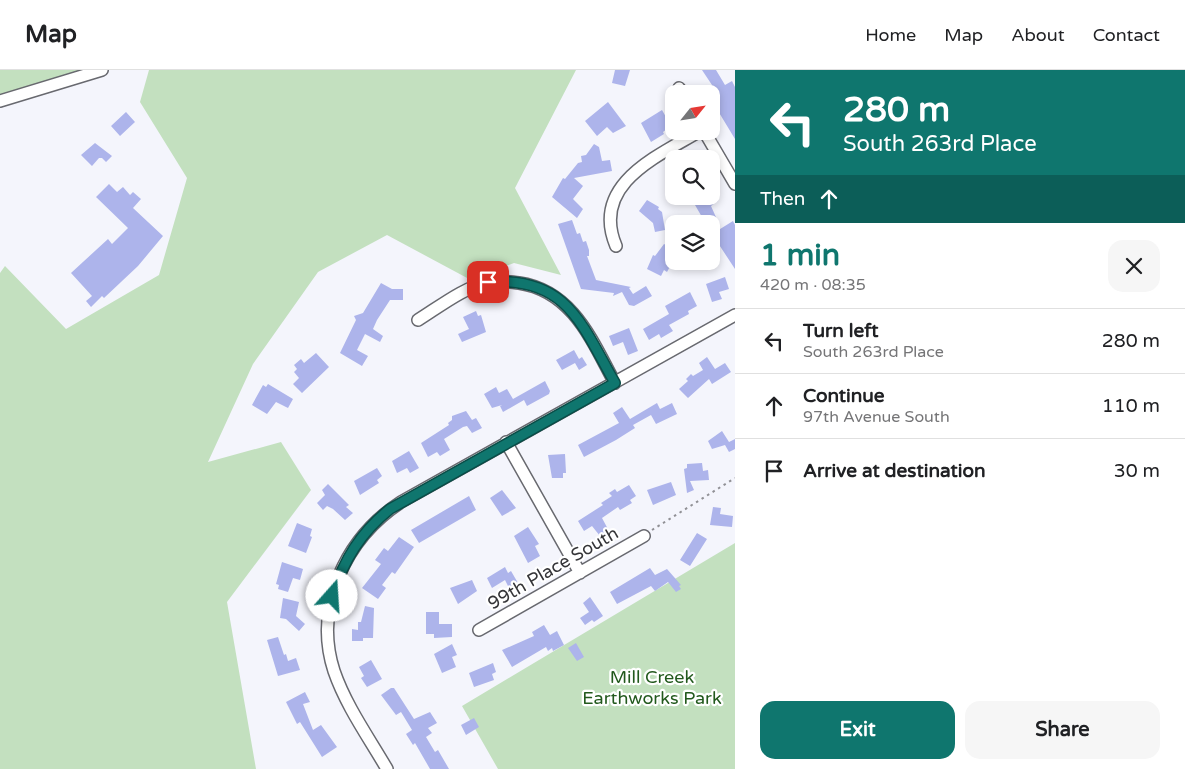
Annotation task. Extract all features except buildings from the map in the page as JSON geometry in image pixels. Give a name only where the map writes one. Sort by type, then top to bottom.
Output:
[{"type":"street","points":[[0,101],[102,70]]},
{"type":"street","points":[[616,246],[611,235],[610,213],[613,202],[624,182],[652,160],[685,140]]},
{"type":"street","points":[[709,140],[735,184]]},
{"type":"street","points":[[418,320],[472,288],[488,282],[505,281],[526,284],[547,291],[565,303],[578,316],[615,383]]},
{"type":"street","points":[[387,769],[344,693],[334,670],[329,642],[332,596],[344,562],[374,522],[401,502],[735,315]]},
{"type":"street","points":[[506,442],[580,573]]},
{"type":"street","name":"99th Place South","points":[[479,630],[644,536]]},
{"type":"path","points":[[644,536],[662,521],[735,478]]},
{"type":"green space","points":[[0,70],[102,70],[0,101]]},
{"type":"green space","points":[[149,70],[576,70],[515,188],[561,275],[514,263],[469,279],[387,235],[318,272],[253,364],[208,462],[281,442],[311,490],[227,602],[256,769],[0,769],[0,273],[5,266],[66,329],[159,275],[187,178],[140,102]]},
{"type":"green space","name":"Mill Creek Earthworks Park","points":[[735,543],[735,769],[498,769],[462,706]]},
{"type":"route","points":[[332,596],[344,562],[352,548],[374,522],[390,509],[506,442],[615,383],[578,316],[565,303],[547,291],[526,284],[505,281],[488,282]]}]
